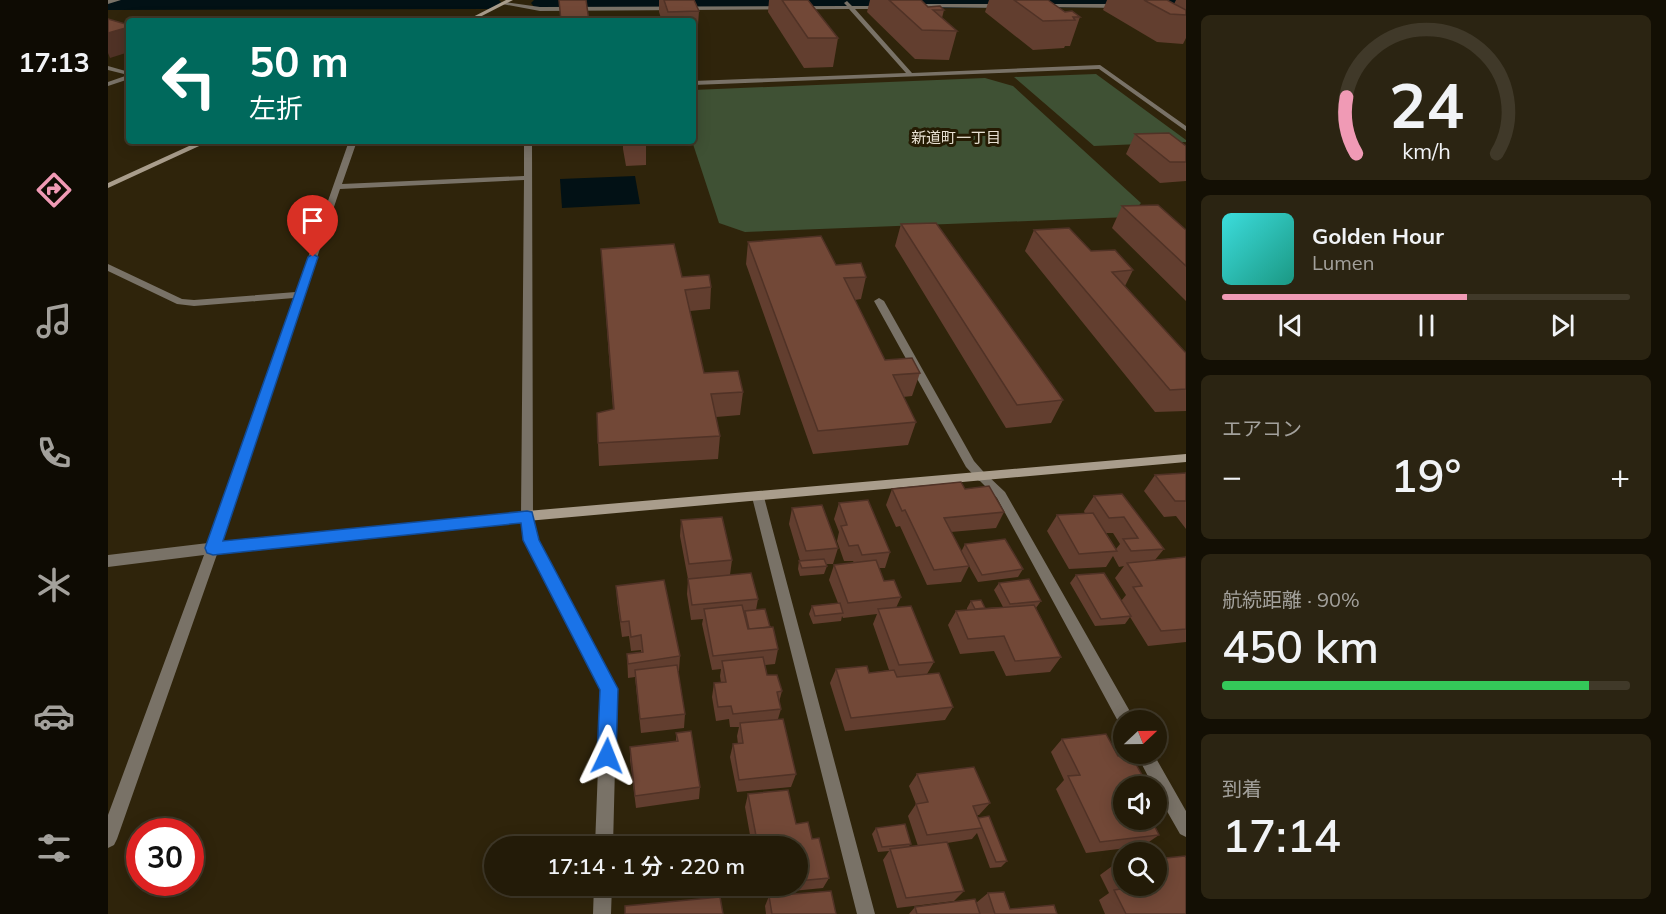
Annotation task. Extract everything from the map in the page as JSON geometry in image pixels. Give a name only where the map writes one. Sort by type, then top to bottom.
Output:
[{"type":"street","points":[[474,18],[507,2],[540,9],[847,3],[893,7]]},
{"type":"street","points":[[847,3],[910,74]]},
{"type":"street","points":[[904,6],[1013,6]]},
{"type":"street","points":[[1037,6],[1129,6]]},
{"type":"street","points":[[531,14],[540,9]]},
{"type":"street","points":[[696,83],[1100,67],[1186,129]]},
{"type":"street","points":[[108,68],[126,75]]},
{"type":"street","points":[[108,84],[126,77]]},
{"type":"street","points":[[108,186],[199,144]]},
{"type":"street","points":[[108,839],[213,548],[352,144]]},
{"type":"street","points":[[528,144],[527,516],[531,540],[609,689],[604,836]]},
{"type":"street","points":[[338,187],[526,178]]},
{"type":"street","points":[[108,267],[180,302],[194,303],[299,295]]},
{"type":"street","points":[[879,301],[970,464],[1001,495],[1120,710]]},
{"type":"street","points":[[108,561],[527,516],[983,478],[1186,458]]},
{"type":"street","points":[[758,496],[866,914]]},
{"type":"street","points":[[1150,764],[1186,828]]},
{"type":"street","points":[[602,914],[603,896]]},
{"type":"green space","points":[[294,16],[323,18],[276,18]]},
{"type":"green space","points":[[1096,74],[1186,142],[1094,146],[1014,77]]},
{"type":"green space","points":[[985,78],[1013,86],[1141,203],[1129,217],[745,232],[719,223],[693,144],[696,144],[696,90]]},
{"type":"shaded area","points":[[635,176],[640,204],[562,208],[560,179]]},
{"type":"building","points":[[559,0],[586,0],[589,18],[561,18]]},
{"type":"building","points":[[664,0],[694,0],[699,11],[668,12]]},
{"type":"building","points":[[782,0],[808,0],[838,38],[808,38]]},
{"type":"building","points":[[889,0],[921,0],[928,7],[940,6],[944,10],[933,10],[957,31],[922,30]]},
{"type":"building","points":[[1014,0],[1048,0],[1065,12],[1072,11],[1080,17],[1073,17],[1075,20],[1043,21]]},
{"type":"building","points":[[1144,0],[1167,0],[1186,10],[1186,15],[1170,14]]},
{"type":"building","points":[[108,19],[126,24],[126,28],[108,33]]},
{"type":"building","points":[[1169,133],[1186,146],[1186,162],[1170,162],[1135,134]]},
{"type":"building","points":[[1158,205],[1186,230],[1186,266],[1122,206]]},
{"type":"building","points":[[936,223],[1063,400],[1017,405],[901,224]]},
{"type":"building","points":[[1069,228],[1091,251],[1115,250],[1133,270],[1112,272],[1186,353],[1186,389],[1170,390],[1034,230]]},
{"type":"building","points":[[821,236],[836,265],[861,263],[866,277],[844,278],[885,360],[912,358],[920,373],[893,375],[916,422],[818,431],[748,242]]},
{"type":"building","points":[[674,244],[682,277],[709,275],[711,287],[685,290],[704,373],[738,371],[743,392],[711,394],[720,436],[598,443],[597,413],[614,409],[601,249]]},
{"type":"building","points":[[1186,473],[1186,501],[1175,501],[1155,475]]},
{"type":"building","points":[[961,482],[965,489],[989,486],[1004,512],[944,518],[969,566],[934,570],[905,510],[902,511],[892,489]]},
{"type":"building","points":[[1122,494],[1164,549],[1131,551],[1123,539],[1138,538],[1124,517],[1109,518],[1094,496]]},
{"type":"building","points":[[868,500],[890,552],[862,555],[858,545],[849,546],[841,526],[847,525],[839,503]]},
{"type":"building","points":[[822,505],[838,548],[806,551],[792,508]]},
{"type":"building","points":[[1093,513],[1117,551],[1079,554],[1057,515]]},
{"type":"building","points":[[722,517],[732,560],[689,564],[681,520]]},
{"type":"building","points":[[1005,539],[1023,569],[982,575],[965,544]]},
{"type":"building","points":[[1186,557],[1186,629],[1161,631],[1133,587],[1142,586],[1127,563]]},
{"type":"building","points":[[824,559],[827,566],[802,568],[799,561]]},
{"type":"building","points":[[876,560],[884,581],[894,580],[901,597],[848,603],[834,565]]},
{"type":"building","points":[[751,573],[758,599],[692,605],[688,579]]},
{"type":"building","points":[[1104,573],[1131,616],[1101,619],[1076,575]]},
{"type":"building","points":[[1029,579],[1041,601],[1010,604],[999,583]]},
{"type":"building","points":[[664,580],[680,656],[628,664],[627,654],[643,652],[641,635],[631,637],[629,621],[621,622],[616,586]]},
{"type":"building","points":[[981,600],[985,608],[975,609],[971,601]]},
{"type":"building","points":[[840,603],[843,613],[815,616],[812,606]]},
{"type":"building","points":[[742,605],[748,629],[773,627],[778,649],[713,656],[704,609]]},
{"type":"building","points":[[1034,605],[1061,657],[1015,661],[1004,636],[968,639],[956,611]]},
{"type":"building","points":[[911,606],[934,662],[899,665],[878,609]]},
{"type":"building","points":[[765,609],[770,627],[749,629],[745,611]]},
{"type":"building","points":[[763,657],[767,675],[777,675],[782,691],[777,692],[781,709],[733,714],[731,706],[718,707],[714,683],[726,682],[722,661]]},
{"type":"building","points":[[677,665],[685,714],[640,719],[635,670]]},
{"type":"building","points":[[867,666],[869,673],[894,670],[897,677],[939,673],[953,707],[851,718],[836,669]]},
{"type":"building","points":[[783,719],[796,774],[739,780],[733,744],[743,743],[740,723]]},
{"type":"building","points":[[691,731],[700,787],[635,796],[630,747],[678,741],[676,733]]},
{"type":"building","points":[[1106,734],[1113,747],[1113,764],[1136,764],[1143,776],[1113,776],[1113,830],[1156,830],[1159,835],[1100,842],[1068,776],[1080,775],[1062,739]]},
{"type":"building","points":[[974,767],[990,803],[973,806],[982,828],[927,835],[916,804],[928,802],[917,774]]},
{"type":"building","points":[[788,790],[796,824],[808,822],[812,839],[819,838],[829,878],[808,880],[808,836],[756,836],[748,794]]},
{"type":"building","points":[[989,816],[1007,861],[996,862],[978,818]]},
{"type":"building","points":[[905,824],[911,844],[882,847],[876,828]]},
{"type":"building","points":[[947,842],[964,891],[906,898],[890,849]]},
{"type":"building","points":[[1185,856],[1186,858],[1186,914],[1126,914],[1117,896],[1167,896],[1167,858]]},
{"type":"building","points":[[831,891],[836,914],[772,914],[769,896],[808,896],[808,893]]},
{"type":"building","points":[[1004,892],[1010,909],[1054,905],[1057,914],[995,914],[988,893]]},
{"type":"building","points":[[720,897],[723,914],[625,914],[625,906]]},
{"type":"building","points":[[975,899],[980,914],[917,914],[915,907]]},
{"type":"waterway","points":[[543,3],[1186,0]]},
{"type":"waterway","points":[[108,3],[489,2]]},
{"type":"district","name":"新道町一丁目","points":[[956,138]]},
{"type":"route","points":[[313,257],[213,548],[527,516],[531,540],[609,689],[607,756]]}]
